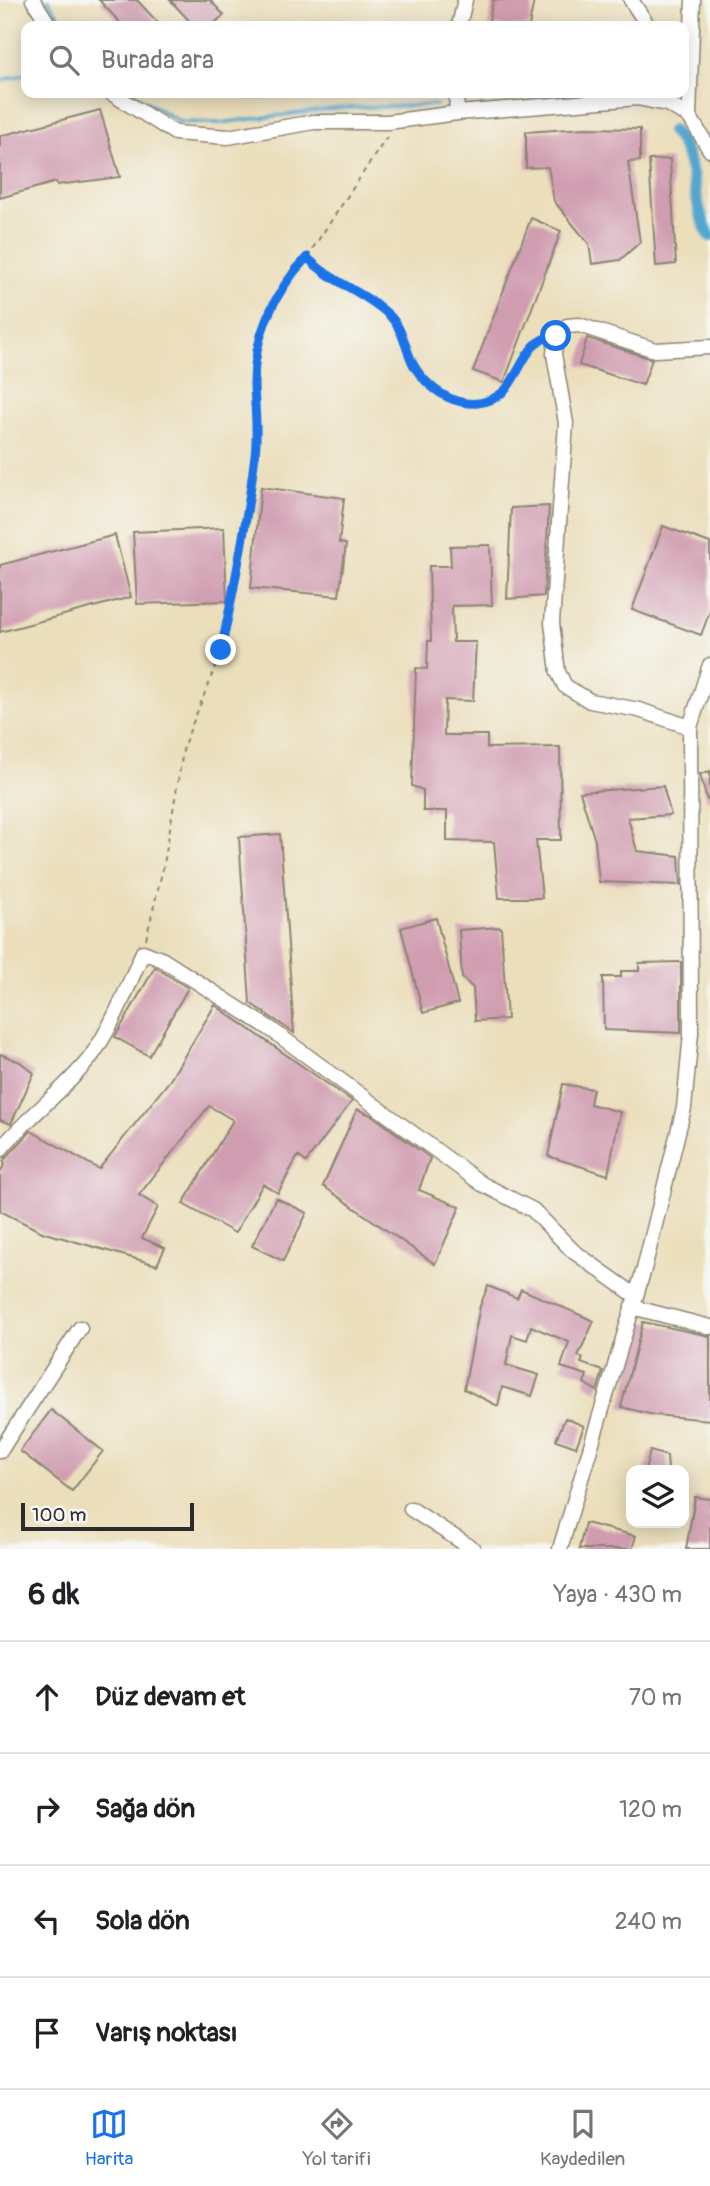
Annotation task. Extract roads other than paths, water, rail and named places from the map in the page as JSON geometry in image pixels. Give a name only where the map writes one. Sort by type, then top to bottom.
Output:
[{"type":"street","points":[[33,0],[47,21]]},
{"type":"street","points":[[460,21],[465,0]]},
{"type":"street","points":[[631,0],[645,21]]},
{"type":"street","points":[[689,116],[693,0]]},
{"type":"street","points":[[119,98],[175,133],[228,137],[314,122],[388,122],[457,113],[666,98],[689,116],[710,150]]},
{"type":"street","points":[[456,98],[457,113]]},
{"type":"street","points":[[690,727],[639,710],[590,701],[565,686],[558,672],[552,623],[566,423],[554,354],[556,336],[567,326],[579,325],[655,350],[710,347]]},
{"type":"street","points":[[560,1549],[634,1301],[684,1108],[691,1033],[690,727],[710,665]]},
{"type":"street","points":[[0,1150],[54,1098],[89,1058],[112,1020],[142,952],[163,960],[269,1028],[482,1184],[533,1210],[573,1251],[634,1301],[710,1327]]},
{"type":"street","points":[[0,1451],[80,1328]]},
{"type":"street","points":[[411,1509],[473,1549]]},
{"type":"waterway","points":[[48,0],[62,21]]},
{"type":"waterway","points":[[0,81],[21,75]]},
{"type":"waterway","points":[[140,98],[180,122],[219,123],[341,108],[436,105]]},
{"type":"waterway","points":[[672,131],[686,154],[699,209],[710,236]]}]
